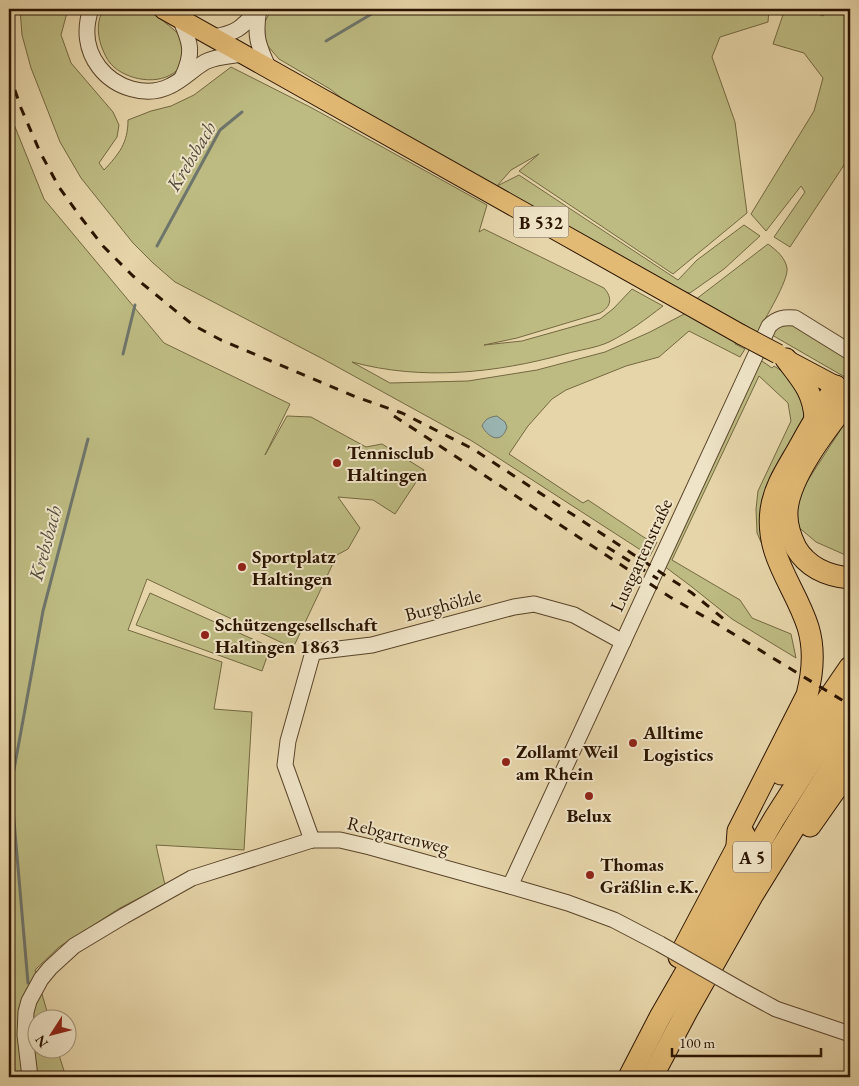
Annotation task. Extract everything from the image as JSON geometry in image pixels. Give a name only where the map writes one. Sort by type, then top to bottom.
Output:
[{"type":"highway","points":[[782,356],[810,394],[815,418]]},
{"type":"highway","points":[[737,846],[738,830],[807,695],[812,675],[813,652],[808,628],[775,556],[771,532],[771,510],[778,485],[815,418],[845,393]]},
{"type":"highway","points":[[845,393],[794,485],[789,497],[787,516],[789,533],[799,552],[806,560],[824,572],[850,578]]},
{"type":"highway","points":[[660,1017],[667,981],[737,846],[817,715],[850,667]]},
{"type":"highway","name":"A 5","points":[[629,1077],[660,1017],[774,818],[850,700]]},
{"type":"highway","name":"A 5","points":[[652,1077],[687,1011],[772,862],[850,737]]},
{"type":"highway","points":[[772,862],[799,842],[850,769]]},
{"type":"main road","name":"B 532","points":[[163,9],[845,393]]},
{"type":"street","points":[[91,9],[87,26],[88,47],[96,64],[116,83],[140,91],[152,91],[170,86],[213,59],[242,54]]},
{"type":"street","points":[[213,37],[238,30],[259,9]]},
{"type":"street","points":[[259,9],[256,34],[261,52],[269,69]]},
{"type":"street","points":[[180,19],[190,46],[190,57],[182,78]]},
{"type":"street","name":"Lustgartenstraße","points":[[510,886],[769,326],[776,319],[795,318],[850,352]]},
{"type":"street","name":"Burghölzle","points":[[312,840],[285,765],[288,742],[313,652],[372,645],[514,607],[534,604],[574,615],[623,642]]},
{"type":"street","name":"Rebgartenweg","points":[[30,1077],[25,1035],[26,1012],[30,999],[41,979],[74,946],[192,878],[312,840],[340,840],[568,903],[614,920],[776,1009],[850,1034]]},
{"type":"shaded area","points":[[138,8],[151,13],[163,21],[182,38],[185,48],[180,67],[166,77],[148,80],[129,76],[114,67],[105,54],[99,36],[98,26],[104,9]]},
{"type":"shaded area","points":[[20,9],[68,9],[61,35],[71,63],[113,112],[119,125],[117,137],[99,163],[104,170],[122,148],[128,128],[128,120],[171,106],[194,95],[231,67],[312,108],[487,205],[479,232],[484,229],[604,288],[609,295],[610,302],[607,308],[600,313],[517,338],[484,345],[522,341],[600,319],[613,309],[632,289],[663,306],[630,330],[604,344],[512,366],[486,370],[432,373],[378,368],[352,362],[390,383],[468,381],[537,370],[605,352],[650,332],[686,313],[736,340],[735,344],[745,349],[740,357],[689,331],[659,357],[626,366],[566,390],[552,399],[528,426],[509,454],[583,503],[588,500],[645,538],[657,542],[650,556],[472,441],[323,359],[175,282],[153,263],[133,243],[81,178],[60,142],[31,68],[22,35]]},
{"type":"shaded area","points":[[272,9],[769,9],[768,22],[720,37],[712,57],[735,122],[747,213],[673,274],[519,171],[539,154],[511,170],[497,186],[519,175],[678,280],[697,260],[744,225],[760,236],[724,269],[690,293],[684,292],[353,107],[330,89],[279,59],[266,44],[264,23]]},
{"type":"shaded area","points":[[785,9],[806,9],[823,16],[828,9],[850,9],[850,156],[790,247],[774,237],[805,192],[801,186],[766,231],[751,214],[814,111],[823,78],[804,53],[773,44]]},
{"type":"shaded area","points":[[9,112],[44,199],[164,343],[290,404],[265,455],[287,416],[311,417],[366,447],[382,444],[424,470],[395,514],[373,500],[338,497],[360,528],[348,549],[337,555],[293,648],[147,579],[128,630],[222,662],[214,709],[252,712],[244,850],[156,845],[165,885],[120,908],[59,947],[35,970],[46,1008],[28,1008],[28,1058],[60,1058],[66,1077],[9,1077]]},
{"type":"shaded area","points":[[768,244],[784,260],[787,274],[758,332],[695,300]]},
{"type":"shaded area","points":[[786,324],[798,327],[850,359],[850,380],[772,335],[773,329]]},
{"type":"shaded area","points":[[759,359],[772,368],[774,366],[785,373],[800,389],[805,413],[764,549],[757,533],[756,509],[758,491],[791,421],[788,403],[759,376],[672,560],[740,600],[752,618],[791,634],[796,658],[732,619],[664,566]]},
{"type":"shaded area","points":[[850,422],[850,557],[816,542],[796,525],[799,494],[843,426]]},
{"type":"shaded area","name":"Schützengesellschaft Haltingen 1863","points":[[150,593],[268,646],[269,651],[262,671],[136,625]]},
{"type":"water","points":[[497,416],[505,422],[507,427],[502,436],[495,438],[488,434],[482,426],[488,419]]},
{"type":"waterway","name":"Krebsbach","points":[[326,41],[380,9]]},
{"type":"waterway","name":"Krebsbach","points":[[157,246],[220,130],[242,112]]},
{"type":"waterway","name":"Krebsbach","points":[[123,354],[135,305]]},
{"type":"waterway","name":"Krebsbach","points":[[28,983],[11,786],[43,611],[88,439]]},
{"type":"railway","points":[[9,73],[21,108],[40,152],[59,187],[79,215],[103,246],[133,276],[193,325],[221,340],[356,397],[402,413],[473,449],[692,593],[725,620]]},
{"type":"railway","points":[[394,416],[670,597],[850,705]]},
{"type":"railway","points":[[607,547],[658,579]]},
{"type":"place","name":"Tennisclub Haltingen","points":[[337,463]]},
{"type":"place","name":"Sportplatz Haltingen","points":[[242,567]]},
{"type":"place","name":"Schützengesellschaft Haltingen 1863","points":[[205,635]]},
{"type":"place","name":"Alltime Logistics","points":[[633,743]]},
{"type":"place","name":"Zollamt Weil am Rhein","points":[[506,762]]},
{"type":"place","name":"Belux","points":[[589,796]]},
{"type":"place","name":"Thomas Gräßlin e.K.","points":[[590,875]]}]
